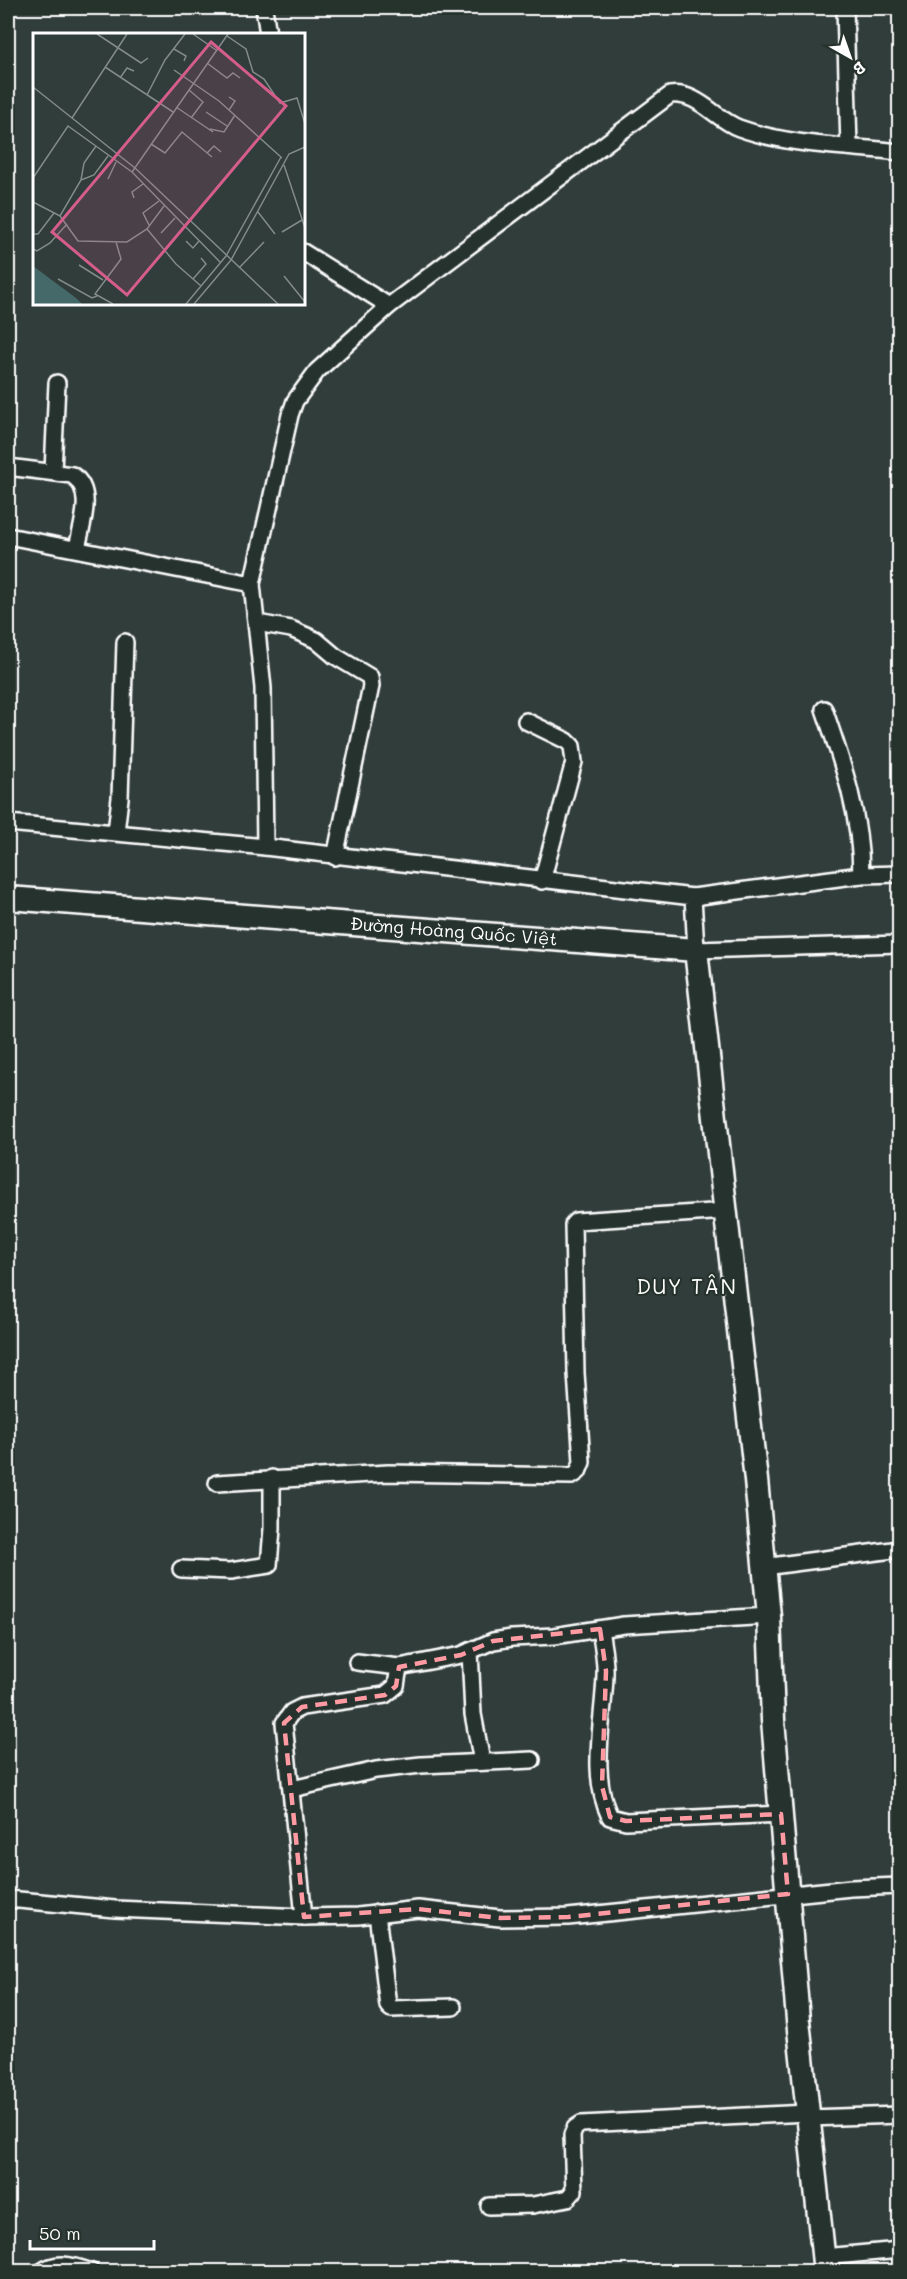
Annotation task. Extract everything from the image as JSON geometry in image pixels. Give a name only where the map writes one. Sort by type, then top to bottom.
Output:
[{"type":"street","points":[[264,8],[268,33]]},
{"type":"street","points":[[845,8],[849,147]]},
{"type":"street","points":[[265,847],[263,688],[252,584],[295,401],[317,371],[389,306],[670,94],[685,94],[721,119],[756,133],[900,152]]},
{"type":"street","points":[[304,253],[389,306]]},
{"type":"street","points":[[53,472],[57,383]]},
{"type":"street","points":[[8,467],[72,474],[85,488],[86,501],[77,548]]},
{"type":"street","points":[[8,536],[252,584]]},
{"type":"street","points":[[257,623],[291,629],[316,640],[335,656],[370,677],[371,686],[335,857]]},
{"type":"street","points":[[116,832],[121,786],[125,642]]},
{"type":"street","points":[[824,709],[847,776],[856,814],[861,845],[861,875]]},
{"type":"street","points":[[526,721],[567,741],[573,754],[569,781],[542,881]]},
{"type":"street","points":[[8,823],[265,847],[542,881],[694,904],[861,875],[900,874]]},
{"type":"street","name":"Đường Hoàng Quốc Việt","points":[[8,898],[696,943],[900,944]]},
{"type":"street","points":[[694,904],[696,943],[727,1211],[769,1616],[773,1720],[781,1814],[808,2116],[825,2264],[900,2250]]},
{"type":"street","points":[[218,1483],[272,1478],[388,1473],[572,1476],[578,1472],[582,1462],[576,1372],[573,1224],[576,1221],[727,1211]]},
{"type":"street","points":[[181,1569],[231,1571],[268,1565],[272,1529],[272,1478]]},
{"type":"street","points":[[764,1568],[900,1549]]},
{"type":"street","points":[[357,1662],[399,1667],[470,1651],[493,1641],[624,1625],[769,1616]]},
{"type":"street","points":[[600,1629],[606,1671],[601,1707],[602,1786],[603,1803],[610,1817],[626,1821],[781,1814]]},
{"type":"street","points":[[470,1651],[473,1714],[482,1762]]},
{"type":"street","points":[[304,1917],[285,1733],[287,1717],[302,1707],[385,1695],[396,1686],[399,1667]]},
{"type":"street","points":[[292,1789],[376,1770],[532,1760]]},
{"type":"street","points":[[8,1899],[115,1910],[304,1917],[418,1909],[500,1918],[568,1917],[788,1894],[900,1886]]},
{"type":"street","points":[[377,1913],[388,2006],[391,2009],[453,2007]]},
{"type":"street","points":[[489,2206],[533,2205],[568,2198],[574,2191],[572,2135],[575,2128],[581,2124],[900,2115]]},
{"type":"street","points":[[41,2271],[58,2264],[92,2271]]},
{"type":"highlighted area","points":[[600,1629],[606,1671],[602,1786],[610,1817],[626,1821],[781,1814],[788,1894],[568,1917],[500,1918],[418,1909],[304,1917],[284,1723],[302,1707],[385,1695],[396,1686],[399,1667],[461,1655],[493,1641]]},
{"type":"district","name":"DUY TÂN","points":[[687,1287]]}]
